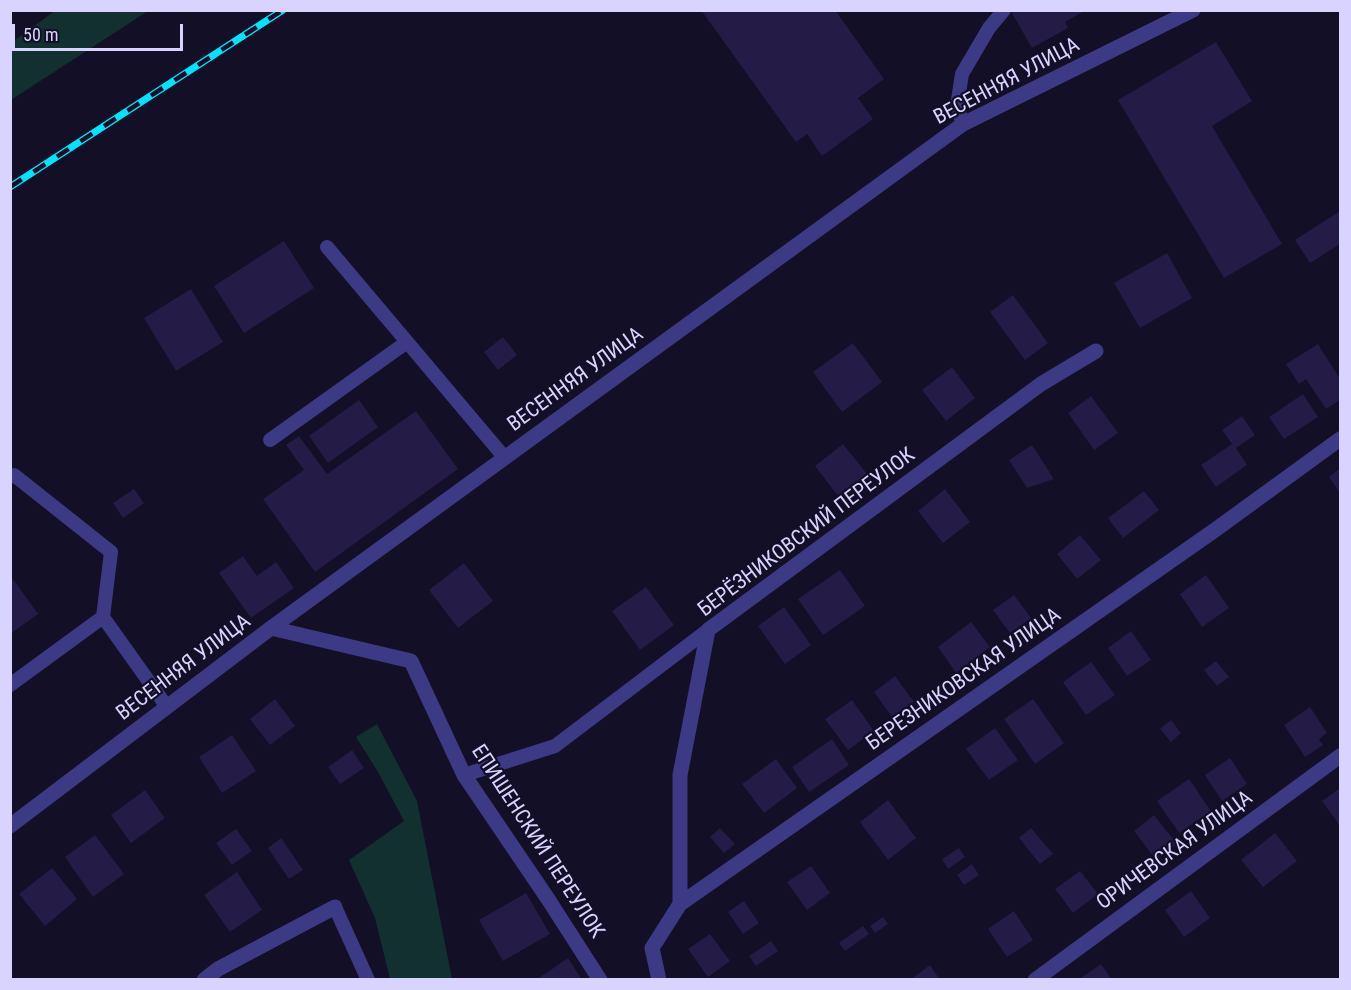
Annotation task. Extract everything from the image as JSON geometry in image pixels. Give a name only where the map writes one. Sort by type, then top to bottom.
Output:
[{"type":"street","name":"ВЕСЕННЯЯ УЛИЦА","points":[[10,826],[271,628],[963,124],[1193,10]]},
{"type":"street","name":"БЕРЁЗНИКОВСКИЙ ПЕРЕУЛОК","points":[[680,904],[680,775],[708,630],[1041,384],[1096,351]]},
{"type":"street","name":"БЕРЕЗНИКОВСКАЯ УЛИЦА","points":[[659,980],[652,948],[680,904],[1215,530],[1341,439]]},
{"type":"street","name":"ЕПИШЕНСКИЙ ПЕРЕУЛОК","points":[[271,628],[411,661],[464,775],[600,980]]},
{"type":"street","name":"ОРИЧЕВСКАЯ УЛИЦА","points":[[1035,980],[1341,756]]},
{"type":"street","points":[[204,980],[218,969],[335,907]]},
{"type":"lane","points":[[963,124],[957,106],[962,74],[989,28],[1004,10]]},
{"type":"lane","points":[[327,247],[505,458]]},
{"type":"lane","points":[[270,440],[407,342]]},
{"type":"lane","points":[[10,477],[14,475],[111,552],[103,616],[167,707]]},
{"type":"lane","points":[[10,685],[103,616]]},
{"type":"lane","points":[[464,775],[555,746],[708,630]]},
{"type":"lane","points":[[335,907],[368,980]]},
{"type":"green space","points":[[56,10],[148,11],[11,100],[11,43]]},
{"type":"green space","points":[[377,724],[417,801],[452,979],[390,979],[375,918],[349,860],[404,821],[356,737]]},
{"type":"building","points":[[701,10],[835,10],[884,79],[858,98],[873,119],[822,156],[807,134],[796,142]]},
{"type":"building","points":[[1016,10],[1086,10],[1065,22],[1068,28],[1032,48],[1012,13]]},
{"type":"building","points":[[1216,42],[1252,101],[1212,126],[1282,244],[1224,278],[1118,100]]},
{"type":"building","points":[[1340,211],[1340,244],[1310,263],[1295,240]]},
{"type":"building","points":[[284,241],[314,288],[244,333],[214,286]]},
{"type":"building","points":[[1167,253],[1192,298],[1140,328],[1114,283]]},
{"type":"building","points":[[191,289],[223,342],[176,371],[144,318]]},
{"type":"building","points":[[1013,295],[1048,343],[1025,360],[990,312]]},
{"type":"building","points":[[503,337],[517,355],[498,370],[484,352]]},
{"type":"building","points":[[853,343],[882,382],[842,412],[813,372]]},
{"type":"building","points":[[1318,344],[1340,379],[1340,400],[1326,409],[1306,379],[1299,384],[1286,364]]},
{"type":"building","points":[[952,367],[975,398],[946,421],[922,390]]},
{"type":"building","points":[[1303,394],[1318,417],[1284,439],[1269,417]]},
{"type":"building","points":[[1091,396],[1118,433],[1094,450],[1068,413]]},
{"type":"building","points":[[359,400],[378,427],[328,463],[309,436]]},
{"type":"building","points":[[416,411],[458,469],[315,572],[263,499],[304,470],[286,445],[299,436],[327,474]]},
{"type":"building","points":[[1242,416],[1255,435],[1236,448],[1247,465],[1216,487],[1201,465],[1232,444],[1222,430]]},
{"type":"building","points":[[843,444],[871,479],[842,501],[815,466]]},
{"type":"building","points":[[1032,445],[1054,479],[1027,488],[1009,460]]},
{"type":"building","points":[[1340,468],[1340,493],[1329,477]]},
{"type":"building","points":[[134,489],[144,503],[123,518],[113,503]]},
{"type":"building","points":[[945,489],[970,522],[943,543],[918,511]]},
{"type":"building","points":[[1144,491],[1159,510],[1123,538],[1108,518]]},
{"type":"building","points":[[1080,535],[1101,560],[1077,579],[1057,554]]},
{"type":"building","points":[[243,556],[257,576],[276,562],[294,588],[251,618],[219,573]]},
{"type":"building","points":[[464,563],[493,601],[458,628],[429,590]]},
{"type":"building","points":[[840,570],[865,606],[823,635],[798,599]]},
{"type":"building","points":[[10,575],[38,614],[10,634]]},
{"type":"building","points":[[1206,575],[1229,608],[1202,627],[1180,594]]},
{"type":"building","points":[[646,587],[674,625],[640,650],[612,611]]},
{"type":"building","points":[[1014,595],[1031,618],[1010,633],[993,610]]},
{"type":"building","points":[[784,607],[811,645],[785,664],[758,626]]},
{"type":"building","points":[[971,622],[990,647],[956,673],[938,647]]},
{"type":"building","points":[[1131,631],[1151,660],[1127,676],[1108,648]]},
{"type":"building","points":[[1216,661],[1229,677],[1217,686],[1204,670]]},
{"type":"building","points":[[1091,662],[1115,695],[1086,715],[1063,682]]},
{"type":"building","points":[[895,676],[914,702],[892,717],[874,692]]},
{"type":"building","points":[[275,699],[295,726],[270,745],[250,719]]},
{"type":"building","points":[[1033,699],[1064,743],[1035,764],[1004,719]]},
{"type":"building","points":[[852,700],[874,731],[848,750],[825,719]]},
{"type":"building","points":[[1310,707],[1327,733],[1319,739],[1323,745],[1305,757],[1284,725]]},
{"type":"building","points":[[1171,720],[1181,733],[1171,742],[1160,729]]},
{"type":"building","points":[[995,728],[1018,760],[989,780],[966,749]]},
{"type":"building","points":[[232,735],[256,771],[222,793],[199,757]]},
{"type":"building","points":[[832,739],[849,765],[809,792],[792,767]]},
{"type":"building","points":[[352,750],[364,768],[340,784],[328,767]]},
{"type":"building","points":[[1230,758],[1247,784],[1222,801],[1205,775]]},
{"type":"building","points":[[776,759],[797,788],[764,813],[742,784]]},
{"type":"building","points":[[1189,779],[1211,811],[1179,833],[1157,801]]},
{"type":"building","points":[[1340,788],[1340,826],[1322,801]]},
{"type":"building","points":[[145,790],[165,818],[131,843],[111,815]]},
{"type":"building","points":[[888,800],[916,838],[888,860],[860,822]]},
{"type":"building","points":[[1154,815],[1177,844],[1156,860],[1134,831]]},
{"type":"building","points":[[720,828],[735,844],[724,853],[710,837]]},
{"type":"building","points":[[1031,828],[1053,854],[1040,864],[1019,838]]},
{"type":"building","points":[[236,829],[252,851],[232,865],[216,843]]},
{"type":"building","points":[[1275,833],[1297,861],[1263,887],[1241,860]]},
{"type":"building","points":[[95,835],[124,874],[93,897],[65,857]]},
{"type":"building","points":[[281,838],[303,870],[289,879],[268,848]]},
{"type":"building","points":[[959,848],[965,857],[948,869],[942,859]]},
{"type":"building","points":[[972,864],[979,875],[964,885],[957,875]]},
{"type":"building","points":[[811,866],[830,893],[807,910],[787,882]]},
{"type":"building","points":[[52,868],[77,899],[45,926],[19,894]]},
{"type":"building","points":[[1080,871],[1098,894],[1073,913],[1055,889]]},
{"type":"building","points":[[237,872],[262,910],[230,932],[204,895]]},
{"type":"building","points":[[1191,891],[1210,918],[1184,937],[1165,910]]},
{"type":"building","points":[[526,893],[550,934],[503,961],[479,920]]},
{"type":"building","points":[[744,901],[759,923],[743,934],[728,912]]},
{"type":"building","points":[[1014,911],[1033,940],[1007,957],[988,929]]},
{"type":"building","points":[[883,917],[888,924],[875,933],[870,926]]},
{"type":"building","points":[[863,926],[869,934],[845,951],[839,943]]},
{"type":"building","points":[[710,934],[730,961],[708,977],[688,949]]},
{"type":"building","points":[[771,941],[778,951],[756,966],[749,956]]},
{"type":"building","points":[[568,958],[582,980],[536,980]]},
{"type":"building","points":[[1101,964],[1112,980],[1078,980]]},
{"type":"building","points":[[930,965],[940,980],[910,980]]},
{"type":"railway","points":[[10,187],[283,10]]}]
